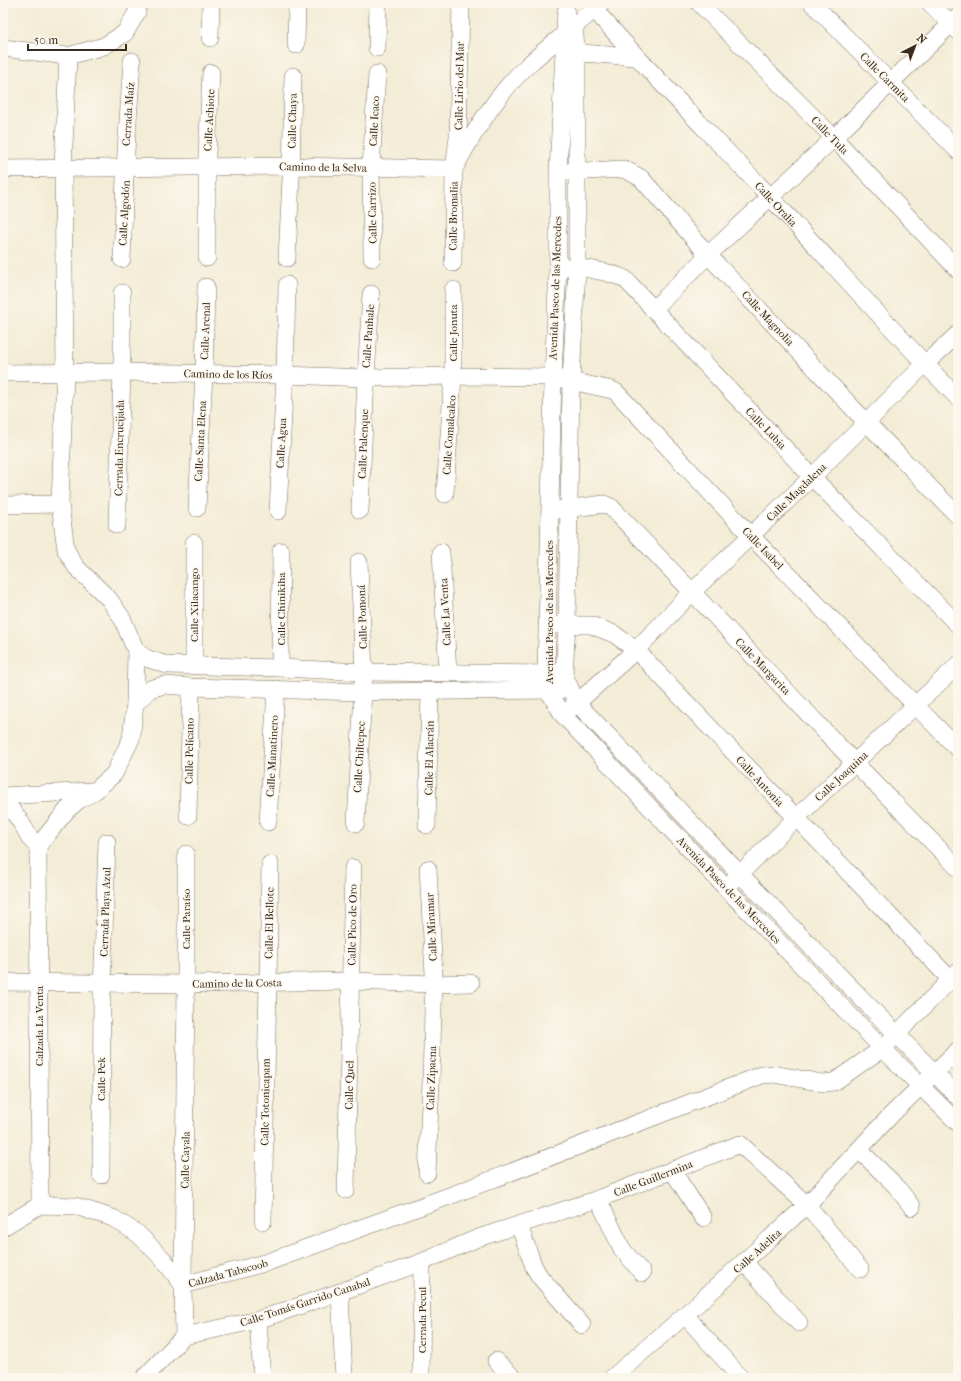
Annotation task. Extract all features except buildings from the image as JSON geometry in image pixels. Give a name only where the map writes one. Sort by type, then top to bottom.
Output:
[{"type":"street","points":[[3,48],[68,56],[104,46],[125,33],[137,12],[138,3]]},
{"type":"street","points":[[210,38],[211,3]]},
{"type":"street","points":[[296,45],[297,3]]},
{"type":"street","points":[[377,48],[378,3]]},
{"type":"street","name":"Calle Lirio del Mar","points":[[454,169],[458,137],[461,3]]},
{"type":"street","name":"Calle Tula","points":[[699,3],[834,138],[958,270]]},
{"type":"street","name":"Calle Carmita","points":[[812,3],[958,151]]},
{"type":"street","points":[[653,310],[708,255],[771,198],[891,82],[956,24],[930,3]]},
{"type":"street","points":[[454,169],[470,139],[502,93],[567,18],[598,6]]},
{"type":"street","name":"Calle Oralia","points":[[598,6],[636,57],[771,198],[958,398]]},
{"type":"street","name":"Avenida Paseo de las Mercedes","points":[[567,18],[571,52],[577,172],[577,267],[571,381],[568,509],[567,625],[570,689],[740,874],[958,1097]]},
{"type":"street","points":[[571,52],[636,57]]},
{"type":"street","name":"Avenida Paseo de las Mercedes","points":[[571,52],[558,173],[558,267],[552,377],[547,682],[563,715],[726,888],[882,1048],[958,1123]]},
{"type":"street","points":[[3,802],[15,814],[33,843],[38,846],[67,810],[79,800],[95,791],[114,774],[131,739],[135,704],[136,651],[122,618],[109,599],[76,567],[66,550],[60,504],[65,372],[63,167],[68,56]]},
{"type":"street","name":"Cerrada Maíz","points":[[126,167],[132,61]]},
{"type":"street","name":"Calle Achiote","points":[[207,258],[211,73]]},
{"type":"street","name":"Calle Icaco","points":[[371,168],[377,74]]},
{"type":"street","name":"Calle Chaya","points":[[287,258],[293,76]]},
{"type":"street","name":"Camino de la Selva","points":[[3,168],[291,166],[454,169]]},
{"type":"street","name":"Calle Algodón","points":[[122,259],[126,167]]},
{"type":"street","name":"Calle Carrizo","points":[[371,168],[372,258]]},
{"type":"street","name":"Calle Bromalia","points":[[453,264],[454,169]]},
{"type":"street","name":"Calle Magnolia","points":[[558,173],[624,169],[641,178],[708,255],[866,422],[958,516]]},
{"type":"street","name":"Calle Lubia","points":[[558,267],[577,267],[625,279],[812,476],[958,625]]},
{"type":"street","name":"Calle Agua","points":[[278,511],[285,375],[287,285]]},
{"type":"street","name":"Calle Arenal","points":[[204,374],[206,287]]},
{"type":"street","name":"Calle Jonuta","points":[[453,290],[453,376]]},
{"type":"street","name":"Cerrada Encrucijada","points":[[117,525],[122,372],[122,293]]},
{"type":"street","name":"Calle Panhale","points":[[366,378],[371,294]]},
{"type":"street","name":"Calle Magdalena","points":[[563,715],[570,689],[636,650],[692,592],[751,536],[925,364],[958,334]]},
{"type":"street","name":"Camino de los Ríos","points":[[3,373],[122,372],[366,378],[453,376],[552,377]]},
{"type":"street","name":"Calle Santa Elena","points":[[197,508],[204,374]]},
{"type":"street","name":"Calle Comalcalco","points":[[445,494],[453,376]]},
{"type":"street","name":"Calle Isabel","points":[[552,377],[607,388],[616,392],[751,536],[958,749]]},
{"type":"street","name":"Calle Palenque","points":[[360,510],[366,378]]},
{"type":"street","points":[[3,505],[60,504]]},
{"type":"street","name":"Calle Margarita","points":[[550,511],[604,504],[611,507],[855,763],[958,868]]},
{"type":"street","name":"Calle Xilacango","points":[[194,543],[194,666]]},
{"type":"street","name":"Calle Chinikiha","points":[[280,668],[281,551]]},
{"type":"street","name":"Calle La Venta","points":[[441,552],[448,673]]},
{"type":"street","name":"Calle Pomoná","points":[[359,562],[364,672],[362,692]]},
{"type":"street","name":"Calle Antonia","points":[[548,625],[591,625],[614,634],[636,650],[796,818],[954,976]]},
{"type":"street","points":[[136,651],[146,658],[167,665],[364,672],[448,673],[547,682],[570,689]]},
{"type":"street","name":"Calle Joaquina","points":[[726,888],[796,818],[958,664]]},
{"type":"street","points":[[135,704],[150,689],[164,685],[362,692],[430,692],[547,682]]},
{"type":"street","name":"Calle Pelícano","points":[[188,816],[190,687]]},
{"type":"street","name":"Calle Manatinero","points":[[268,822],[276,689]]},
{"type":"street","name":"Calle Chiltepec","points":[[356,823],[362,692]]},
{"type":"street","name":"Calle El Alacrán","points":[[427,825],[430,692]]},
{"type":"street","points":[[3,796],[95,791]]},
{"type":"street","name":"Cerrada Playa Azul","points":[[102,983],[107,842]]},
{"type":"street","name":"Calzada La Venta","points":[[38,846],[40,1205]]},
{"type":"street","name":"Calle Paraíso","points":[[186,854],[186,984]]},
{"type":"street","name":"Calle El Bellote","points":[[268,983],[270,864]]},
{"type":"street","name":"Calle Pico de Oro","points":[[351,981],[353,868]]},
{"type":"street","name":"Calle Miramar","points":[[428,869],[434,974],[433,984]]},
{"type":"street","points":[[882,1048],[954,976]]},
{"type":"street","name":"Camino de la Costa","points":[[3,982],[186,984],[351,981],[433,984],[471,983]]},
{"type":"street","name":"Calle Quel","points":[[346,1190],[351,981]]},
{"type":"street","name":"Calle Pek","points":[[101,1175],[102,983]]},
{"type":"street","name":"Calle Totonicapam","points":[[263,1221],[268,983]]},
{"type":"street","name":"Calle Cayala","points":[[184,1336],[183,1285],[186,984]]},
{"type":"street","name":"Calle Zipacna","points":[[427,1173],[433,984]]},
{"type":"street","name":"Calzada Tabscoob","points":[[40,1205],[74,1206],[113,1218],[138,1234],[162,1258],[183,1285],[268,1262],[452,1195],[762,1075],[773,1074],[823,1083],[834,1082],[882,1048]]},
{"type":"street","points":[[920,1085],[958,1050]]},
{"type":"street","name":"Calle Adelita","points":[[621,1375],[806,1205],[920,1085]]},
{"type":"street","name":"Calle Guillermina","points":[[478,1238],[598,1199],[740,1144],[806,1205]]},
{"type":"street","points":[[859,1150],[896,1186],[912,1207]]},
{"type":"street","points":[[672,1170],[703,1218]]},
{"type":"street","points":[[598,1199],[622,1249],[642,1273]]},
{"type":"street","points":[[3,1227],[40,1205]]},
{"type":"street","points":[[806,1205],[860,1269]]},
{"type":"street","points":[[519,1225],[534,1267],[540,1277],[582,1325]]},
{"type":"street","name":"Calle Tomás Garrido Canabal","points":[[184,1336],[258,1320],[422,1262],[478,1238]]},
{"type":"street","name":"Cerrada Pecul","points":[[421,1378],[422,1262]]},
{"type":"street","points":[[744,1262],[799,1323]]},
{"type":"street","points":[[340,1292],[344,1378]]},
{"type":"street","points":[[685,1315],[739,1376]]},
{"type":"street","points":[[258,1320],[262,1378]]},
{"type":"street","points":[[144,1378],[184,1336]]},
{"type":"street","points":[[496,1361],[514,1378]]}]
